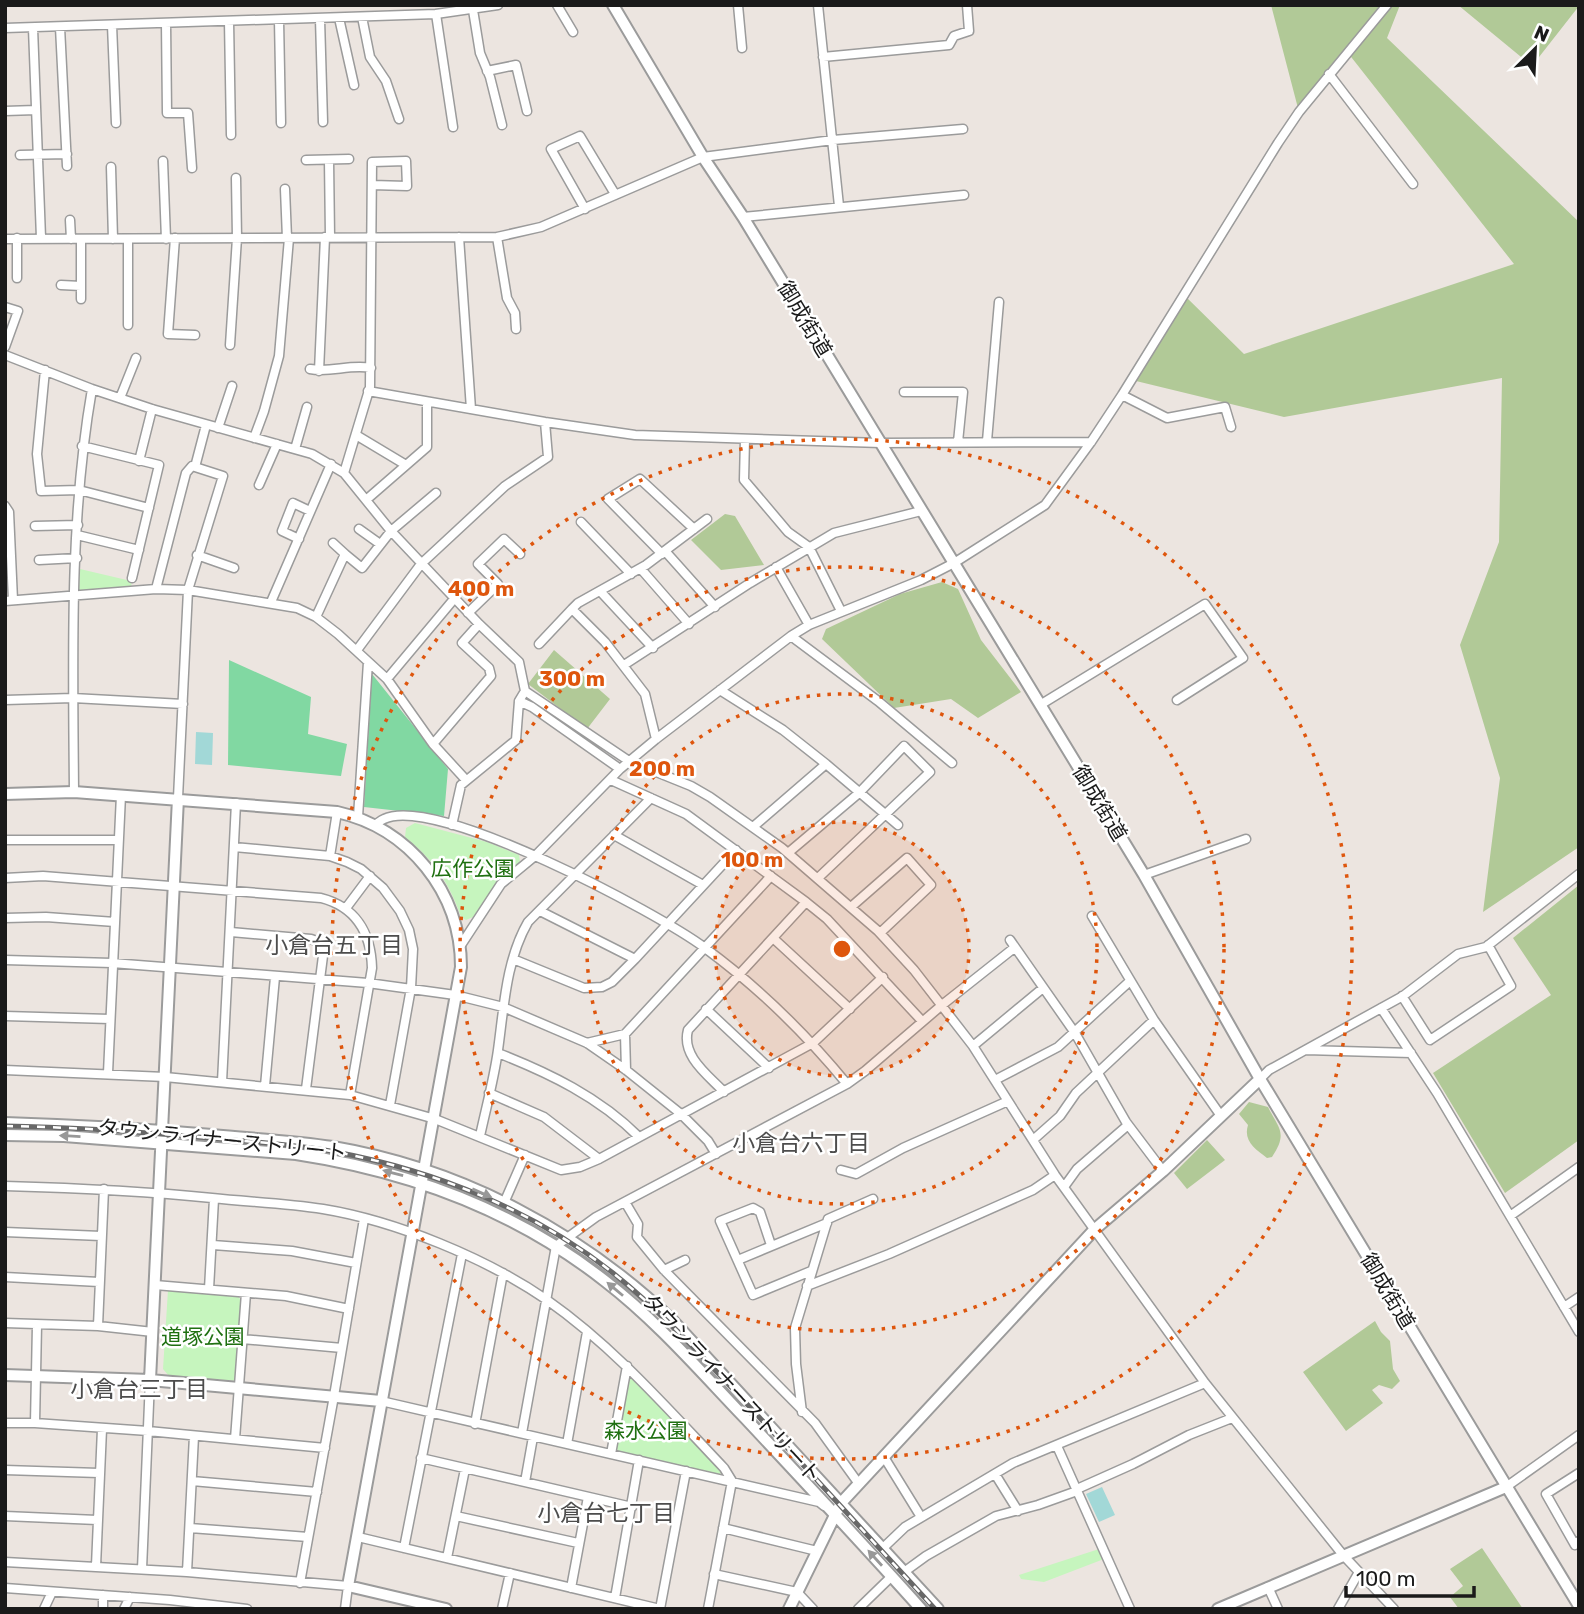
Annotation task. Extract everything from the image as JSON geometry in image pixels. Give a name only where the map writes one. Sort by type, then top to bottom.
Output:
[{"type":"street","points":[[5,28],[436,14],[498,5]]},
{"type":"street","points":[[557,5],[573,32]]},
{"type":"street","name":"御成街道","points":[[613,5],[702,157],[743,217],[1144,875],[1260,1079],[1579,1605]]},
{"type":"street","points":[[738,5],[742,48]]},
{"type":"street","points":[[818,5],[839,206]]},
{"type":"street","points":[[823,57],[949,45],[954,36],[969,31],[967,5]]},
{"type":"street","points":[[461,945],[501,884],[535,856],[629,761],[720,690],[809,625],[954,564],[1045,505],[1122,395],[1278,143],[1329,74],[1387,5]]},
{"type":"street","points":[[473,10],[480,52],[502,125]]},
{"type":"street","points":[[436,14],[453,127]]},
{"type":"street","points":[[362,17],[370,57],[386,81],[399,119]]},
{"type":"street","points":[[339,18],[354,85]]},
{"type":"street","points":[[320,19],[323,122]]},
{"type":"street","points":[[279,20],[281,123]]},
{"type":"street","points":[[229,22],[231,135]]},
{"type":"street","points":[[166,23],[167,113],[188,114],[192,168]]},
{"type":"street","points":[[112,25],[116,123]]},
{"type":"street","points":[[60,27],[67,166]]},
{"type":"street","points":[[33,28],[41,238]]},
{"type":"street","points":[[487,71],[516,65],[527,111]]},
{"type":"street","points":[[1329,74],[1413,184]]},
{"type":"street","points":[[5,111],[36,110]]},
{"type":"street","points":[[5,239],[497,237],[541,227],[702,157],[833,140],[963,129]]},
{"type":"street","points":[[585,209],[551,149],[580,136],[615,194]]},
{"type":"street","points":[[20,155],[66,155]]},
{"type":"street","points":[[306,160],[349,159]]},
{"type":"street","points":[[329,160],[328,237],[315,370],[357,366],[371,368]]},
{"type":"street","points":[[163,161],[171,238],[168,334],[195,335]]},
{"type":"street","points":[[344,473],[370,387],[372,162],[406,161],[407,186],[372,185]]},
{"type":"street","points":[[111,167],[113,239]]},
{"type":"street","points":[[230,345],[237,238],[236,178]]},
{"type":"street","points":[[254,438],[279,356],[288,238],[285,188]]},
{"type":"street","points":[[743,217],[964,195]]},
{"type":"street","points":[[70,220],[76,239],[81,299]]},
{"type":"street","points":[[459,237],[471,409]]},
{"type":"street","points":[[497,237],[507,298],[515,313],[516,329]]},
{"type":"street","points":[[16,238],[16,278]]},
{"type":"street","points":[[128,239],[128,325]]},
{"type":"street","points":[[61,285],[81,286]]},
{"type":"street","points":[[987,441],[999,302]]},
{"type":"street","points":[[5,307],[18,311],[5,347]]},
{"type":"street","points":[[5,355],[152,409],[295,449],[331,464],[344,473],[421,564],[519,662],[525,691],[519,701],[516,740],[461,785],[452,825]]},
{"type":"street","points":[[120,398],[136,358]]},
{"type":"street","points":[[45,370],[37,454],[41,491],[79,490],[149,508]]},
{"type":"street","points":[[218,428],[232,386]]},
{"type":"street","points":[[74,792],[73,698],[79,490],[82,446],[92,389]]},
{"type":"street","points":[[368,391],[637,435],[881,443],[1091,442]]},
{"type":"street","points":[[904,393],[963,392],[958,442]]},
{"type":"street","points":[[1122,395],[1167,418],[1225,407],[1231,427]]},
{"type":"street","points":[[366,500],[427,447],[427,402]]},
{"type":"street","points":[[295,449],[307,407]]},
{"type":"street","points":[[139,461],[152,409]]},
{"type":"street","points":[[357,650],[421,564],[505,486],[548,457],[545,422]]},
{"type":"street","points":[[195,467],[206,425]]},
{"type":"street","points":[[356,435],[406,465]]},
{"type":"street","points":[[745,439],[744,480],[788,532],[808,547],[841,611]]},
{"type":"street","points":[[259,485],[277,444]]},
{"type":"street","points":[[82,446],[159,466],[132,578]]},
{"type":"street","points":[[271,602],[331,464]]},
{"type":"street","points":[[142,1569],[187,590],[223,476],[192,466],[186,473],[156,589]]},
{"type":"street","points":[[694,529],[640,479],[608,499],[715,607]]},
{"type":"street","points":[[333,543],[362,568],[391,531],[436,493]]},
{"type":"street","points":[[299,539],[282,531],[285,521],[293,503],[310,511]]},
{"type":"street","points":[[5,506],[9,512],[9,601],[156,589],[187,590],[297,608],[316,617],[357,650],[387,679],[433,744],[466,780]]},
{"type":"street","points":[[624,665],[834,533],[921,511]]},
{"type":"street","points":[[539,644],[572,609],[641,569],[707,519]]},
{"type":"street","points":[[581,522],[631,574]]},
{"type":"street","points":[[35,526],[78,525]]},
{"type":"street","points":[[359,529],[380,544]]},
{"type":"street","points":[[77,535],[139,550]]},
{"type":"street","points":[[468,612],[498,584],[478,564],[504,539],[520,554]]},
{"type":"street","points":[[316,617],[345,554]]},
{"type":"street","points":[[197,555],[234,568]]},
{"type":"street","points":[[39,560],[77,558]]},
{"type":"street","points":[[776,567],[809,625]]},
{"type":"street","points":[[641,569],[690,624]]},
{"type":"street","points":[[600,591],[653,648]]},
{"type":"street","points":[[387,679],[454,599]]},
{"type":"street","points":[[1040,705],[1205,604],[1242,658],[1177,700]]},
{"type":"street","points":[[572,609],[624,665],[645,694],[656,739]]},
{"type":"street","points":[[433,744],[491,676],[489,668],[462,643],[479,624]]},
{"type":"street","points":[[792,636],[878,701],[952,763]]},
{"type":"street","points":[[358,817],[368,662]]},
{"type":"street","points":[[720,690],[783,730],[898,825]]},
{"type":"street","points":[[525,691],[629,761],[691,786],[753,827],[818,878],[880,933],[914,970],[973,1046],[1055,1175],[1205,1384],[1343,1555],[1389,1607]]},
{"type":"street","points":[[5,700],[73,698],[183,704]]},
{"type":"street","points":[[519,701],[532,707],[621,769]]},
{"type":"street","points":[[788,853],[859,793],[904,746],[930,772],[818,878]]},
{"type":"street","points":[[753,827],[825,764]]},
{"type":"street","points":[[611,780],[686,814],[806,902],[827,919],[922,1021]]},
{"type":"street","points":[[5,794],[74,792],[337,811],[375,825],[404,845],[432,875],[454,916],[461,945],[461,967],[345,1609]]},
{"type":"street","points":[[108,1073],[121,796]]},
{"type":"street","points":[[480,1136],[498,1053],[503,1007],[513,959],[523,930],[651,798]]},
{"type":"street","points":[[222,1082],[236,803]]},
{"type":"street","points":[[330,856],[337,811]]},
{"type":"street","points":[[375,825],[385,818],[402,816],[452,825],[535,856],[667,923],[704,947],[739,975],[813,1043],[846,1084]]},
{"type":"street","points":[[614,835],[703,885]]},
{"type":"street","points":[[1144,875],[1246,839]]},
{"type":"street","points":[[5,840],[118,840]]},
{"type":"street","points":[[234,847],[330,856],[347,862],[370,876],[394,902],[408,930],[413,949],[411,988],[390,1105]]},
{"type":"street","points":[[513,959],[584,988],[595,989],[612,982],[736,850]]},
{"type":"street","points":[[851,907],[907,858],[931,885],[880,933]]},
{"type":"street","points":[[789,1609],[838,1508],[1095,1229],[1163,1171],[1269,1070],[1402,996],[1458,954],[1488,945],[1579,874]]},
{"type":"street","points":[[5,878],[43,876],[321,898],[346,908],[358,920],[371,949],[372,968],[350,1095]]},
{"type":"street","points":[[346,908],[370,876]]},
{"type":"street","points":[[587,1043],[625,1034],[771,876]]},
{"type":"street","points":[[724,1092],[696,1063],[687,1047],[688,1030],[806,902]]},
{"type":"street","points":[[540,911],[635,959]]},
{"type":"street","points":[[1092,916],[1154,1020],[1221,1116]]},
{"type":"street","points":[[5,918],[46,917],[115,922]]},
{"type":"street","points":[[231,932],[311,939],[324,948],[306,1089]]},
{"type":"street","points":[[773,938],[850,1009]]},
{"type":"street","points":[[522,1433],[556,1246],[596,1217],[865,1072],[1012,944],[1075,1033],[1128,1125],[1163,1171]]},
{"type":"street","points":[[1402,996],[1430,1040],[1511,986],[1488,945]]},
{"type":"street","points":[[5,960],[112,962],[321,979],[411,988],[503,1007],[587,1043],[681,1114],[708,1141],[716,1154]]},
{"type":"street","points":[[265,1086],[275,977]]},
{"type":"street","points":[[5,1070],[165,1077],[350,1095],[435,1119],[561,1170],[580,1167],[600,1159],[813,1043],[883,978]]},
{"type":"street","points":[[995,1080],[1058,1047],[1130,981]]},
{"type":"street","points":[[973,1046],[1043,988]]},
{"type":"street","points":[[1381,1008],[1411,1053],[1579,1332]]},
{"type":"street","points":[[706,1009],[769,1068]]},
{"type":"street","points":[[5,1016],[110,1019]]},
{"type":"street","points":[[1033,1140],[1060,1116],[1076,1093],[1154,1020]]},
{"type":"street","points":[[625,1034],[626,1070]]},
{"type":"street","points":[[1306,1050],[1411,1053]]},
{"type":"street","points":[[498,1053],[537,1069],[589,1097],[639,1137]]},
{"type":"street","points":[[489,1093],[544,1116],[600,1159]]},
{"type":"street","points":[[841,1170],[856,1174],[902,1148],[1009,1101]]},
{"type":"street","name":"タウンライナーストリート","points":[[5,1124],[335,1148],[504,1203],[568,1237],[624,1277],[673,1321],[838,1508],[921,1609]]},
{"type":"street","points":[[1064,1187],[1077,1169],[1128,1125]]},
{"type":"street","name":"タウンライナーストリート","points":[[5,1135],[162,1137]]},
{"type":"street","points":[[504,1203],[525,1155]]},
{"type":"street","points":[[1510,1216],[1579,1167]]},
{"type":"street","points":[[807,1286],[913,1243],[1032,1189],[1055,1175]]},
{"type":"street","name":"タウンライナーストリート","points":[[423,1177],[499,1214],[556,1246],[605,1281],[663,1332],[838,1508],[883,1548],[938,1609]]},
{"type":"street","points":[[5,1186],[104,1189],[289,1204],[363,1219],[413,1233],[503,1273],[546,1299],[627,1366],[724,1468],[732,1480],[708,1609]]},
{"type":"street","points":[[98,1326],[104,1189]]},
{"type":"street","points":[[209,1289],[214,1199]]},
{"type":"street","points":[[803,1412],[794,1346],[798,1315],[828,1219],[873,1199]]},
{"type":"street","points":[[625,1202],[638,1224],[638,1237],[664,1270],[803,1412],[834,1447],[859,1484]]},
{"type":"street","points":[[771,1245],[758,1210],[753,1208],[720,1221],[753,1296],[811,1271]]},
{"type":"street","points":[[300,1583],[363,1219]]},
{"type":"street","points":[[738,1260],[827,1223]]},
{"type":"street","points":[[5,1232],[101,1237]]},
{"type":"street","points":[[213,1245],[292,1251],[356,1263]]},
{"type":"street","points":[[404,1548],[461,1254]]},
{"type":"street","points":[[664,1270],[685,1260]]},
{"type":"street","points":[[475,1423],[503,1273]]},
{"type":"street","points":[[5,1278],[99,1282]]},
{"type":"street","points":[[155,1285],[286,1296],[349,1309]]},
{"type":"street","points":[[235,1439],[246,1293]]},
{"type":"street","points":[[1564,1307],[1579,1297]]},
{"type":"street","points":[[5,1323],[98,1326],[153,1332]]},
{"type":"street","points":[[36,1423],[37,1325]]},
{"type":"street","points":[[566,1444],[587,1332]]},
{"type":"street","points":[[242,1339],[342,1348]]},
{"type":"street","points":[[611,1454],[627,1366]]},
{"type":"street","points":[[5,1375],[150,1380],[381,1401],[732,1480],[838,1508]]},
{"type":"street","points":[[883,1548],[905,1527],[1013,1463],[1205,1384]]},
{"type":"street","points":[[904,1572],[926,1556],[996,1516],[1077,1490],[1189,1435],[1232,1418]]},
{"type":"street","points":[[5,1423],[36,1423],[325,1448]]},
{"type":"street","points":[[96,1566],[102,1429]]},
{"type":"street","points":[[1218,1609],[1506,1487],[1579,1435]]},
{"type":"street","points":[[187,1572],[194,1436]]},
{"type":"street","points":[[525,1482],[533,1437]]},
{"type":"street","points":[[1057,1446],[1130,1609]]},
{"type":"street","points":[[884,1457],[921,1517]]},
{"type":"street","points":[[421,1458],[632,1507]]},
{"type":"street","points":[[615,1598],[639,1460]]},
{"type":"street","points":[[447,1558],[465,1469]]},
{"type":"street","points":[[5,1470],[99,1473]]},
{"type":"street","points":[[358,1537],[660,1609],[686,1471]]},
{"type":"street","points":[[1579,1473],[1546,1494],[1575,1545],[1579,1541]]},
{"type":"street","points":[[995,1474],[1018,1511]]},
{"type":"street","points":[[192,1481],[317,1492]]},
{"type":"street","points":[[571,1588],[588,1497]]},
{"type":"street","points":[[5,1516],[97,1520]]},
{"type":"street","points":[[456,1516],[578,1543]]},
{"type":"street","points":[[190,1528],[309,1537]]},
{"type":"street","points":[[723,1528],[817,1550]]},
{"type":"street","points":[[5,1562],[187,1572],[348,1586],[446,1609]]},
{"type":"street","points":[[1338,1609],[1359,1572]]},
{"type":"street","points":[[502,1609],[510,1573]]},
{"type":"street","points":[[714,1574],[797,1592],[813,1609]]},
{"type":"street","points":[[858,1609],[892,1576]]},
{"type":"street","points":[[1268,1587],[1278,1609]]},
{"type":"street","points":[[5,1588],[247,1609]]},
{"type":"street","points":[[44,1609],[52,1592]]},
{"type":"street","points":[[103,1595],[103,1609]]},
{"type":"street","points":[[124,1609],[130,1597]]},
{"type":"green space","points":[[1271,5],[1400,5],[1387,38],[1579,222],[1579,847],[1483,912],[1500,778],[1460,645],[1499,542],[1502,378],[1284,417],[1136,381],[1184,295],[1244,354],[1514,264],[1348,53],[1299,112]]},
{"type":"green space","points":[[1458,5],[1579,5],[1579,6],[1532,66]]},
{"type":"green space","points":[[725,514],[735,516],[764,565],[721,570],[691,540]]},
{"type":"green space","points":[[80,569],[131,581],[132,590],[82,593],[79,589]]},
{"type":"green space","points":[[942,582],[958,589],[981,640],[1021,692],[978,718],[951,699],[894,708],[822,639],[826,629],[900,594]]},
{"type":"green space","points":[[554,650],[610,699],[587,729],[528,684]]},
{"type":"green space","points":[[229,660],[311,697],[308,734],[347,744],[341,776],[228,765]]},
{"type":"green space","points":[[372,674],[448,769],[444,816],[364,807]]},
{"type":"green space","name":"広作公園","points":[[415,823],[487,842],[519,855],[520,862],[496,885],[473,917],[466,920],[461,917],[452,894],[439,873],[424,854],[405,837],[406,828]]},
{"type":"green space","points":[[1579,885],[1579,1140],[1505,1193],[1433,1073],[1551,995],[1513,938]]},
{"type":"green space","points":[[1249,1102],[1268,1107],[1278,1126],[1280,1142],[1272,1157],[1267,1158],[1254,1148],[1247,1136],[1248,1125],[1239,1114]]},
{"type":"green space","points":[[1207,1140],[1225,1160],[1187,1189],[1174,1173]]},
{"type":"green space","name":"道塚公園","points":[[168,1290],[237,1295],[243,1303],[238,1381],[169,1376],[163,1369]]},
{"type":"green space","points":[[1375,1321],[1390,1341],[1393,1369],[1400,1381],[1392,1389],[1379,1385],[1372,1390],[1383,1403],[1346,1431],[1303,1372]]},
{"type":"green space","name":"森水公園","points":[[634,1377],[722,1469],[720,1475],[619,1452],[616,1447],[628,1379]]},
{"type":"green space","points":[[1482,1548],[1523,1609],[1459,1609],[1450,1597],[1463,1586],[1450,1569]]},
{"type":"green space","points":[[1099,1549],[1104,1559],[1044,1582],[1021,1579],[1019,1575]]},
{"type":"water","points":[[196,732],[213,733],[212,765],[195,764]]},
{"type":"water","points":[[1102,1487],[1115,1515],[1099,1522],[1086,1494]]},
{"type":"railway","points":[[5,1126],[133,1132],[321,1149],[410,1170],[482,1196],[517,1212],[582,1250],[613,1273],[689,1342],[935,1609]]},
{"type":"district","name":"小倉台五丁目","points":[[334,945]]},
{"type":"district","name":"小倉台六丁目","points":[[801,1143]]},
{"type":"district","name":"小倉台三丁目","points":[[139,1389]]},
{"type":"district","name":"小倉台七丁目","points":[[606,1513]]}]
